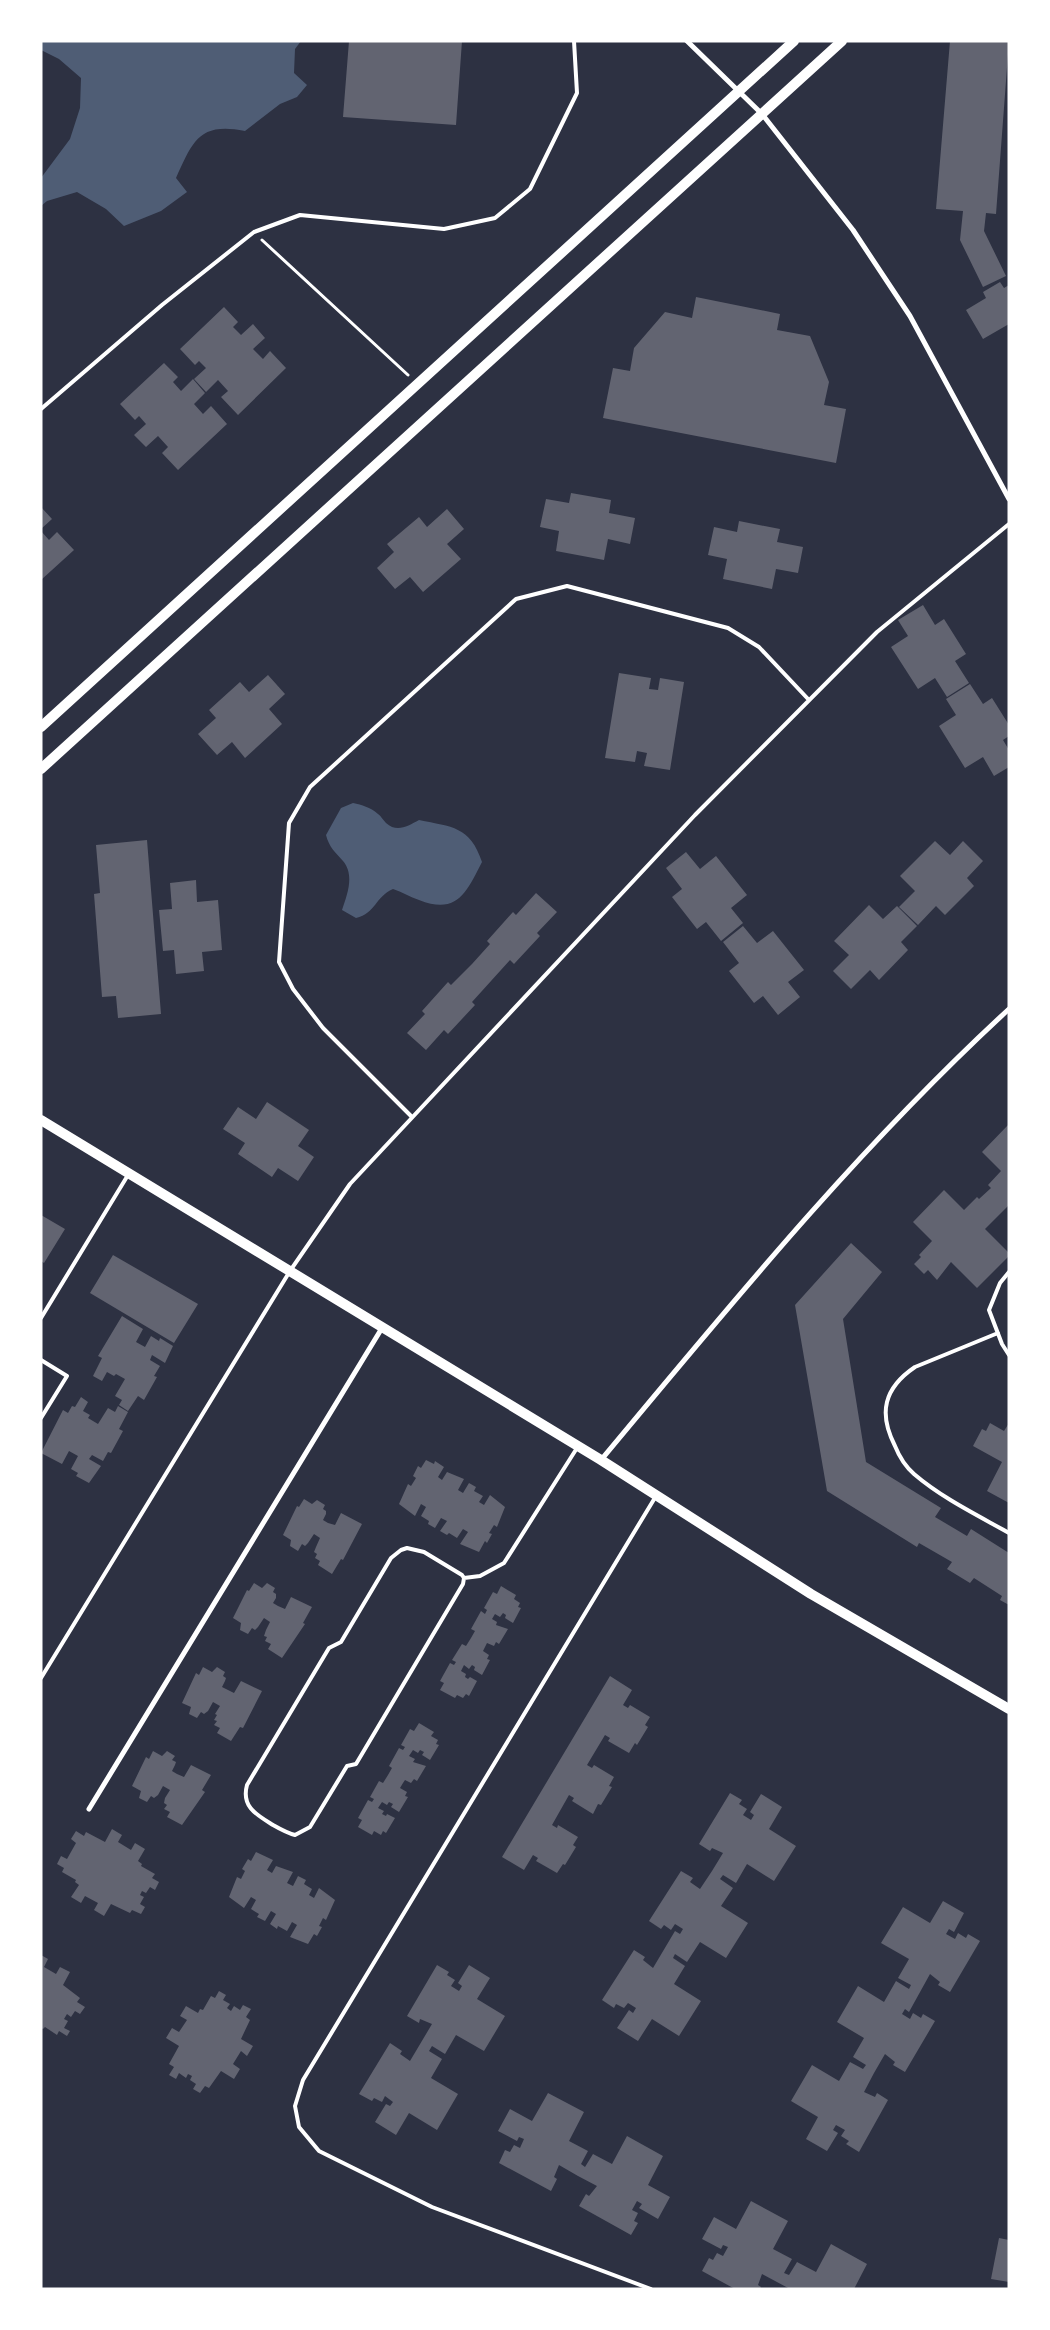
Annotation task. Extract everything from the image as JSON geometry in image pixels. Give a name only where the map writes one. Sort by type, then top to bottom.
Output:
[{"type":"main road","points":[[41,727],[794,41]]},
{"type":"main road","points":[[41,769],[842,41]]},
{"type":"main road","points":[[41,1120],[601,1460],[811,1594],[1009,1709]]},
{"type":"street","points":[[687,41],[762,114],[853,230],[910,316],[1009,499]]},
{"type":"street","points":[[601,1460],[846,1171],[951,1062],[1009,1009]]},
{"type":"street","points":[[89,1809],[382,1328]]},
{"type":"lane","points":[[41,408],[162,306],[254,232],[300,215],[444,229],[495,218],[530,189],[577,93],[574,41]]},
{"type":"lane","points":[[41,1678],[290,1271],[350,1184],[411,1116],[695,815],[809,700],[877,632],[1009,524]]},
{"type":"lane","points":[[411,1116],[323,1028],[293,989],[279,962],[289,823],[310,787],[516,600],[568,586],[728,628],[759,647],[809,700]]},
{"type":"lane","points":[[41,1318],[129,1174]]},
{"type":"lane","points":[[1009,1272],[1000,1284],[989,1310],[998,1334],[1009,1355]]},
{"type":"lane","points":[[998,1334],[915,1367],[904,1374],[893,1387],[886,1403],[886,1420],[888,1434],[899,1455],[913,1474],[1009,1534]]},
{"type":"lane","points":[[41,1360],[67,1376],[41,1418]]},
{"type":"lane","points":[[464,1578],[460,1590],[356,1764],[347,1766],[310,1827],[302,1833],[291,1834],[254,1813],[246,1799],[248,1783],[329,1648],[341,1642],[391,1558],[401,1550],[417,1549],[464,1578],[480,1576],[504,1563],[578,1446]]},
{"type":"lane","points":[[651,2289],[432,2208],[319,2151],[298,2127],[295,2106],[303,2080],[656,1495]]},
{"type":"path","points":[[254,232],[417,384]]},
{"type":"water","points":[[41,41],[301,41],[295,49],[294,73],[307,85],[297,97],[280,104],[245,131],[217,129],[207,132],[200,137],[187,154],[176,178],[187,192],[161,211],[124,226],[106,209],[77,192],[47,201],[41,206],[41,178],[70,139],[80,108],[81,78],[59,59],[41,50]]},
{"type":"water","points":[[353,803],[372,810],[394,828],[402,828],[419,820],[441,824],[458,830],[465,835],[472,841],[482,862],[465,892],[451,903],[443,905],[419,900],[393,889],[382,896],[372,909],[363,916],[356,918],[342,910],[349,885],[349,872],[331,846],[326,835],[341,808]]},
{"type":"building","points":[[349,41],[462,41],[456,125],[343,117]]},
{"type":"building","points":[[950,41],[1009,41],[996,214],[986,213],[984,231],[1006,276],[983,287],[960,240],[963,211],[936,209]]},
{"type":"building","points":[[1000,282],[1004,288],[1009,285],[1009,324],[983,339],[966,310],[986,298],[983,292]]},
{"type":"building","points":[[696,297],[780,314],[777,330],[810,336],[829,382],[824,405],[846,409],[836,463],[603,418],[613,368],[630,371],[634,348],[665,312],[692,318]]},
{"type":"building","points":[[224,307],[238,322],[233,327],[241,335],[253,324],[265,338],[253,349],[263,359],[270,351],[286,368],[238,415],[221,397],[228,391],[218,380],[206,392],[194,379],[206,368],[199,361],[195,365],[180,349]]},
{"type":"building","points":[[164,363],[178,377],[173,382],[181,391],[193,379],[205,393],[194,404],[203,414],[211,406],[227,424],[178,470],[162,453],[168,447],[158,436],[146,447],[134,435],[146,424],[139,416],[135,420],[120,404]]},
{"type":"building","points":[[571,493],[611,500],[609,513],[635,518],[630,544],[608,539],[604,560],[556,551],[559,531],[540,527],[546,499],[569,503]]},
{"type":"building","points":[[41,507],[52,519],[41,529]]},
{"type":"building","points":[[447,509],[464,529],[447,544],[461,559],[423,592],[410,577],[395,589],[377,568],[394,552],[387,544],[419,517],[427,527]]},
{"type":"building","points":[[739,521],[780,529],[777,542],[803,547],[798,573],[776,569],[772,589],[723,579],[727,559],[708,555],[714,527],[737,532]]},
{"type":"building","points":[[41,531],[49,540],[57,532],[74,550],[41,580]]},
{"type":"building","points":[[923,605],[935,625],[944,619],[966,654],[955,661],[969,683],[947,697],[935,678],[918,689],[891,647],[908,636],[898,620]]},
{"type":"building","points":[[619,673],[651,678],[649,689],[658,690],[660,678],[684,682],[670,770],[644,766],[647,753],[637,751],[635,762],[605,758]]},
{"type":"building","points":[[268,675],[285,694],[269,709],[282,724],[245,758],[232,742],[217,755],[198,734],[216,718],[209,710],[240,682],[249,692]]},
{"type":"building","points":[[970,684],[983,704],[992,698],[1009,725],[1009,736],[1003,740],[1009,750],[1009,767],[994,776],[983,757],[965,768],[939,726],[956,715],[946,699]]},
{"type":"building","points":[[147,840],[161,1014],[118,1018],[116,996],[102,997],[94,894],[100,893],[96,845]]},
{"type":"building","points":[[935,841],[950,855],[963,841],[983,861],[967,878],[974,886],[945,915],[936,906],[918,925],[899,907],[915,891],[900,876]]},
{"type":"building","points":[[686,852],[700,869],[716,856],[747,895],[731,908],[743,923],[721,941],[706,922],[697,929],[672,897],[682,889],[666,868]]},
{"type":"building","points":[[196,880],[197,902],[218,900],[222,950],[202,952],[204,971],[176,974],[174,950],[163,951],[159,910],[172,909],[170,883]]},
{"type":"building","points":[[536,893],[557,912],[537,933],[540,936],[514,964],[510,960],[472,1002],[475,1005],[448,1034],[444,1030],[426,1050],[407,1033],[425,1014],[422,1011],[448,982],[451,985],[472,964],[490,944],[487,941],[513,912],[516,915]]},
{"type":"building","points":[[869,905],[883,919],[897,906],[917,926],[901,942],[908,950],[879,980],[870,970],[851,989],[833,971],[849,955],[834,941]]},
{"type":"building","points":[[743,926],[757,943],[773,931],[804,970],[788,982],[800,997],[778,1015],[763,996],[754,1003],[729,971],[739,963],[723,942]]},
{"type":"building","points":[[267,1102],[309,1130],[298,1146],[314,1157],[298,1181],[278,1168],[272,1177],[238,1154],[245,1143],[223,1129],[238,1107],[256,1119]]},
{"type":"building","points":[[1009,1124],[1009,1205],[985,1229],[1009,1253],[1009,1256],[977,1288],[951,1262],[937,1280],[928,1270],[924,1274],[914,1264],[921,1257],[919,1255],[932,1241],[913,1222],[944,1190],[964,1210],[977,1197],[979,1199],[991,1188],[988,1185],[1001,1171],[982,1152]]},
{"type":"building","points":[[41,1215],[65,1229],[44,1263],[41,1261]]},
{"type":"building","points":[[851,1243],[882,1272],[843,1319],[866,1462],[941,1508],[935,1517],[967,1536],[971,1529],[1009,1553],[1009,1605],[1000,1600],[1002,1596],[974,1578],[970,1583],[947,1569],[952,1562],[919,1543],[917,1547],[827,1491],[795,1305]]},
{"type":"building","points":[[113,1255],[198,1304],[174,1343],[90,1293]]},
{"type":"building","points":[[122,1316],[143,1329],[136,1342],[145,1347],[151,1336],[159,1341],[160,1338],[173,1346],[165,1363],[152,1355],[150,1360],[160,1366],[154,1376],[157,1377],[144,1400],[138,1396],[128,1411],[119,1405],[122,1400],[115,1396],[125,1379],[107,1372],[102,1381],[93,1376],[102,1358],[98,1356]]},
{"type":"building","points":[[81,1397],[88,1402],[83,1411],[90,1415],[88,1418],[98,1424],[108,1408],[115,1412],[118,1406],[128,1412],[119,1429],[123,1431],[111,1453],[108,1452],[103,1461],[92,1455],[89,1459],[101,1466],[89,1483],[76,1476],[78,1473],[71,1469],[78,1456],[69,1451],[62,1464],[41,1453],[63,1410],[68,1413],[72,1406],[75,1407]]},
{"type":"building","points":[[990,1423],[1004,1431],[1009,1423],[1009,1503],[987,1491],[1002,1462],[973,1446],[982,1429],[986,1431]]},
{"type":"building","points":[[426,1460],[434,1464],[435,1461],[444,1467],[438,1477],[442,1480],[447,1472],[464,1479],[458,1490],[463,1493],[469,1483],[476,1487],[474,1491],[483,1496],[479,1502],[484,1505],[490,1495],[505,1507],[497,1527],[494,1525],[489,1533],[492,1534],[487,1543],[485,1541],[479,1552],[460,1544],[468,1532],[463,1529],[457,1538],[449,1533],[447,1535],[440,1531],[447,1521],[441,1518],[435,1528],[428,1524],[429,1521],[421,1516],[426,1507],[421,1504],[415,1516],[399,1504],[408,1484],[411,1486],[416,1478],[413,1476],[418,1466],[421,1468]]},
{"type":"building","points":[[304,1499],[312,1504],[317,1500],[325,1505],[323,1509],[326,1511],[326,1514],[323,1520],[328,1523],[335,1525],[341,1513],[362,1524],[343,1560],[341,1559],[332,1574],[318,1565],[320,1561],[315,1558],[317,1554],[314,1552],[320,1538],[314,1534],[305,1546],[302,1544],[298,1551],[290,1546],[291,1540],[283,1535],[297,1506],[299,1507]]},
{"type":"building","points":[[254,1583],[262,1588],[267,1583],[275,1588],[273,1592],[276,1594],[276,1598],[273,1603],[285,1609],[291,1597],[312,1607],[303,1623],[305,1624],[282,1658],[268,1649],[271,1644],[265,1641],[267,1637],[264,1636],[270,1622],[264,1618],[255,1630],[252,1628],[248,1634],[240,1630],[241,1623],[233,1618],[247,1590],[249,1591]]},
{"type":"building","points":[[501,1586],[516,1595],[514,1599],[520,1603],[518,1607],[521,1608],[513,1623],[505,1618],[506,1615],[503,1613],[500,1617],[495,1614],[492,1619],[497,1622],[496,1625],[508,1629],[499,1644],[496,1642],[494,1646],[487,1643],[483,1651],[489,1655],[487,1659],[490,1660],[482,1675],[474,1670],[475,1667],[472,1665],[469,1669],[464,1665],[461,1671],[466,1674],[465,1677],[468,1679],[470,1677],[477,1681],[469,1696],[466,1694],[463,1698],[457,1695],[455,1698],[440,1690],[444,1683],[440,1681],[450,1663],[454,1665],[456,1662],[452,1660],[462,1644],[466,1646],[471,1638],[475,1631],[471,1629],[481,1611],[485,1614],[487,1610],[484,1608],[493,1592],[497,1594]]},
{"type":"building","points":[[203,1667],[212,1672],[217,1667],[225,1672],[223,1676],[226,1678],[222,1687],[234,1693],[241,1681],[262,1691],[243,1728],[240,1727],[231,1741],[217,1733],[220,1728],[214,1725],[217,1721],[214,1720],[217,1715],[215,1714],[220,1706],[213,1702],[208,1711],[204,1714],[201,1712],[197,1718],[189,1714],[191,1707],[182,1703],[196,1673],[199,1675]]},
{"type":"building","points":[[610,1676],[632,1690],[623,1705],[628,1708],[630,1705],[650,1717],[645,1725],[648,1727],[637,1745],[635,1743],[629,1753],[608,1741],[610,1738],[605,1735],[587,1765],[592,1768],[594,1765],[614,1777],[609,1786],[612,1787],[601,1805],[598,1804],[593,1814],[572,1801],[574,1798],[569,1795],[552,1825],[557,1828],[558,1825],[578,1837],[573,1845],[576,1847],[565,1865],[563,1864],[557,1873],[536,1861],[538,1858],[533,1855],[524,1870],[502,1857]]},
{"type":"building","points":[[419,1723],[434,1732],[431,1736],[438,1740],[436,1744],[439,1745],[430,1760],[422,1755],[424,1752],[420,1750],[418,1753],[413,1750],[409,1756],[415,1759],[413,1762],[426,1766],[417,1781],[414,1779],[411,1783],[405,1780],[400,1788],[407,1792],[405,1796],[408,1797],[399,1812],[391,1807],[393,1804],[389,1802],[387,1805],[382,1802],[378,1808],[384,1811],[382,1814],[395,1818],[386,1833],[383,1831],[381,1835],[374,1831],[372,1835],[358,1827],[362,1820],[358,1818],[368,1800],[372,1802],[374,1799],[370,1797],[379,1781],[383,1783],[388,1775],[392,1768],[389,1766],[399,1748],[403,1750],[405,1747],[401,1745],[410,1729],[414,1731]]},
{"type":"building","points":[[153,1751],[162,1756],[167,1751],[175,1756],[172,1760],[176,1762],[172,1771],[184,1777],[191,1765],[211,1775],[202,1790],[205,1792],[182,1825],[167,1817],[170,1812],[164,1809],[167,1805],[164,1803],[165,1798],[170,1790],[163,1786],[158,1795],[154,1798],[151,1796],[147,1802],[139,1798],[141,1791],[132,1786],[146,1757],[149,1759]]},
{"type":"building","points":[[730,1793],[742,1800],[739,1804],[747,1809],[743,1815],[751,1820],[754,1815],[750,1812],[761,1794],[782,1807],[769,1829],[796,1846],[774,1881],[747,1864],[736,1883],[723,1875],[720,1879],[733,1888],[721,1906],[748,1923],[726,1958],[700,1942],[687,1962],[675,1954],[673,1958],[685,1966],[674,1984],[701,2001],[679,2036],[652,2019],[638,2041],[617,2028],[629,2010],[633,2013],[636,2008],[628,2003],[624,2008],[616,2004],[614,2008],[602,2000],[634,1950],[645,1957],[643,1960],[653,1968],[675,1931],[680,1934],[683,1929],[675,1924],[671,1930],[664,1925],[661,1929],[649,1921],[681,1871],[693,1878],[690,1882],[700,1889],[712,1871],[723,1853],[712,1848],[710,1851],[699,1844]]},
{"type":"building","points":[[112,1829],[122,1835],[118,1842],[131,1850],[135,1843],[145,1849],[138,1861],[142,1864],[141,1866],[155,1874],[152,1878],[159,1882],[155,1890],[150,1887],[146,1893],[142,1891],[140,1895],[144,1897],[140,1904],[145,1907],[141,1914],[132,1910],[130,1913],[111,1904],[104,1916],[94,1910],[98,1903],[85,1896],[81,1903],[71,1897],[79,1885],[75,1882],[76,1880],[62,1872],[64,1868],[57,1864],[61,1856],[67,1859],[76,1843],[71,1839],[76,1831],[84,1836],[86,1832],[105,1842]]},
{"type":"building","points":[[256,1852],[273,1860],[267,1870],[272,1873],[276,1866],[293,1872],[287,1883],[293,1886],[298,1876],[306,1880],[304,1884],[312,1889],[309,1895],[314,1898],[319,1888],[335,1900],[326,1920],[323,1918],[319,1926],[322,1927],[317,1936],[314,1934],[308,1944],[290,1937],[297,1925],[292,1922],[287,1931],[278,1926],[277,1929],[270,1924],[276,1914],[271,1911],[265,1921],[257,1917],[259,1914],[251,1909],[256,1900],[251,1897],[244,1908],[229,1897],[237,1877],[241,1879],[245,1871],[242,1869],[248,1859],[251,1861]]},
{"type":"building","points":[[943,1901],[964,1913],[954,1932],[949,1929],[946,1934],[955,1939],[958,1933],[966,1938],[968,1934],[980,1941],[950,1992],[938,1985],[940,1982],[930,1974],[909,2012],[905,2009],[902,2014],[910,2019],[913,2013],[921,2018],[923,2014],[935,2021],[905,2072],[893,2065],[895,2062],[885,2054],[864,2092],[875,2097],[877,2093],[888,2100],[859,2152],[846,2144],[849,2141],[841,2136],[845,2130],[836,2125],[833,2130],[838,2133],[827,2151],[806,2139],[818,2117],[791,2101],[812,2065],[839,2081],[850,2062],[863,2069],[866,2065],[853,2057],[864,2038],[837,2022],[858,1986],[884,2002],[896,1981],[909,1989],[911,1985],[898,1978],[909,1959],[881,1943],[903,1907],[930,1923]]},
{"type":"building","points":[[41,1955],[48,1959],[44,1967],[56,1974],[60,1967],[70,1972],[63,1985],[80,1998],[77,2002],[85,2007],[80,2014],[75,2011],[71,2017],[67,2014],[64,2019],[68,2021],[64,2028],[70,2031],[67,2036],[59,2031],[57,2035],[45,2027],[41,2028]]},
{"type":"building","points":[[437,1965],[449,1972],[447,1975],[455,1980],[451,1986],[459,1991],[462,1986],[458,1983],[469,1965],[490,1978],[477,1999],[505,2016],[484,2051],[456,2035],[445,2054],[432,2046],[429,2051],[442,2059],[431,2078],[458,2094],[437,2130],[409,2113],[396,2135],[375,2122],[386,2104],[390,2106],[393,2102],[385,2096],[382,2102],[374,2098],[372,2101],[359,2094],[390,2043],[402,2051],[400,2054],[410,2061],[432,2024],[420,2019],[419,2023],[407,2016]]},
{"type":"building","points":[[219,1991],[226,1995],[223,2000],[230,2004],[227,2008],[231,2011],[234,2006],[240,2010],[243,2005],[251,2009],[246,2017],[250,2020],[241,2039],[253,2046],[247,2056],[241,2051],[233,2064],[240,2069],[234,2079],[221,2071],[209,2088],[205,2086],[200,2093],[193,2089],[196,2084],[190,2080],[192,2076],[188,2074],[186,2078],[179,2073],[176,2079],[169,2075],[174,2067],[169,2064],[179,2046],[166,2038],[172,2028],[179,2032],[187,2020],[180,2016],[186,2006],[198,2013],[200,2009],[203,2010],[211,1996],[215,1998]]},
{"type":"building","points":[[548,2093],[584,2112],[569,2141],[588,2151],[581,2164],[585,2167],[593,2154],[612,2164],[627,2136],[663,2156],[648,2185],[670,2197],[658,2219],[639,2208],[642,2204],[637,2201],[632,2210],[638,2213],[634,2221],[638,2223],[631,2235],[579,2206],[586,2194],[589,2196],[597,2186],[559,2165],[554,2177],[557,2179],[551,2191],[499,2163],[505,2150],[510,2152],[514,2145],[520,2148],[524,2139],[519,2137],[517,2141],[498,2131],[510,2109],[532,2121]]},
{"type":"building","points":[[751,2201],[788,2221],[773,2249],[792,2259],[784,2273],[789,2275],[797,2262],[816,2272],[831,2244],[867,2264],[854,2289],[790,2289],[762,2274],[758,2285],[761,2287],[760,2289],[735,2289],[702,2271],[709,2258],[713,2260],[717,2253],[723,2256],[728,2247],[723,2245],[721,2249],[702,2239],[714,2217],[736,2229]]},
{"type":"building","points":[[999,2238],[1009,2240],[1009,2282],[991,2279]]}]
